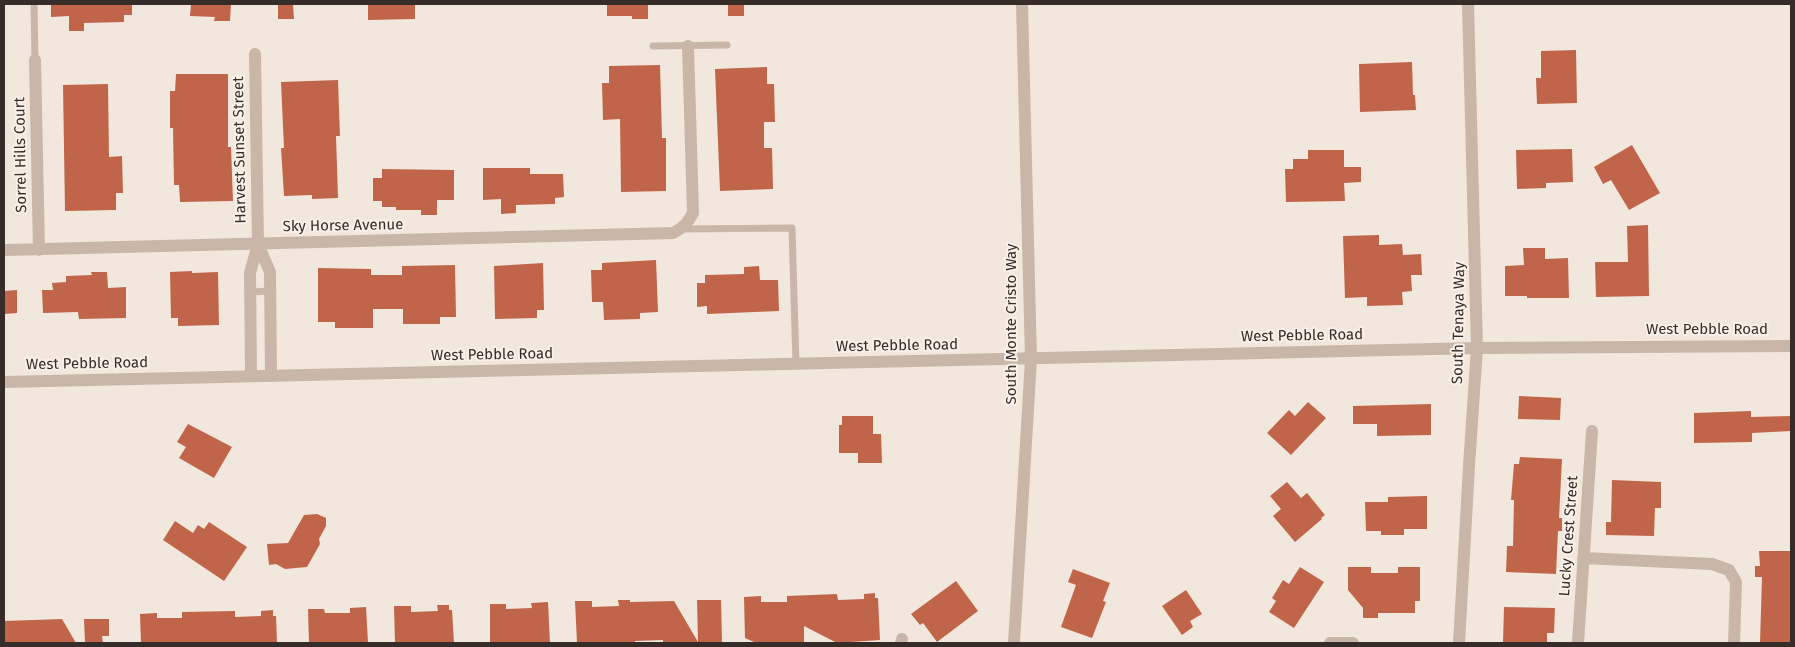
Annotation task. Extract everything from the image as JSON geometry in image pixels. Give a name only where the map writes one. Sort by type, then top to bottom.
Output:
[{"type":"street","name":"South Monte Cristo Way","points":[[1014,643],[1031,359],[1022,4]]},
{"type":"street","name":"South Tenaya Way","points":[[1460,643],[1477,348],[1468,4]]},
{"type":"street","points":[[682,229],[693,213],[688,46]]},
{"type":"street","name":"Harvest Sunset Street","points":[[250,376],[250,273],[258,244],[255,54]]},
{"type":"street","name":"Sorrel Hills Court","points":[[35,60],[38,250]]},
{"type":"street","name":"Sky Horse Avenue","points":[[4,250],[662,234],[673,233],[682,229]]},
{"type":"street","name":"Harvest Sunset Street","points":[[258,244],[270,272],[271,376]]},
{"type":"street","name":"West Pebble Road","points":[[4,382],[1477,348],[1791,346]]},
{"type":"street","name":"Lucky Crest Street","points":[[1578,643],[1592,431]]},
{"type":"street","points":[[1583,558],[1712,564],[1729,570],[1736,582],[1734,643]]},
{"type":"street","points":[[1330,643],[1354,643]]},
{"type":"lane","points":[[34,4],[35,60]]},
{"type":"lane","points":[[653,46],[728,45]]},
{"type":"lane","points":[[682,229],[792,228],[796,365]]},
{"type":"lane","points":[[250,292],[270,291]]},
{"type":"building","points":[[51,4],[132,4],[132,15],[124,15],[124,22],[84,23],[84,31],[69,31],[69,16],[51,17]]},
{"type":"building","points":[[191,4],[231,4],[230,21],[214,21],[215,17],[190,16]]},
{"type":"building","points":[[278,4],[293,4],[294,19],[278,19]]},
{"type":"building","points":[[368,4],[415,4],[415,19],[368,20]]},
{"type":"building","points":[[607,4],[648,4],[648,19],[632,19],[632,16],[607,16]]},
{"type":"building","points":[[728,4],[744,4],[744,16],[728,16]]},
{"type":"building","points":[[1576,50],[1577,103],[1537,104],[1536,78],[1541,78],[1541,51]]},
{"type":"building","points":[[1412,62],[1413,95],[1415,95],[1416,110],[1360,112],[1359,64]]},
{"type":"building","points":[[660,65],[662,138],[666,138],[666,191],[621,192],[620,119],[603,120],[602,83],[609,83],[609,66]]},
{"type":"building","points":[[767,67],[767,84],[774,84],[775,122],[764,122],[764,148],[772,148],[773,189],[720,191],[715,69]]},
{"type":"building","points":[[176,74],[228,74],[228,147],[231,147],[233,201],[180,202],[179,185],[174,185],[173,128],[170,128],[170,91],[175,91]]},
{"type":"building","points":[[338,80],[340,136],[336,136],[338,198],[312,199],[312,195],[284,196],[281,148],[284,148],[281,82]]},
{"type":"building","points":[[108,84],[109,157],[122,156],[123,193],[116,193],[116,210],[65,211],[63,85]]},
{"type":"building","points":[[1632,145],[1660,193],[1629,210],[1611,180],[1603,184],[1594,167]]},
{"type":"building","points":[[1572,149],[1573,182],[1546,183],[1546,188],[1517,189],[1516,150]]},
{"type":"building","points":[[1308,150],[1344,150],[1344,167],[1361,167],[1361,182],[1344,183],[1345,201],[1286,202],[1285,169],[1293,169],[1293,159],[1308,159]]},
{"type":"building","points":[[483,168],[530,168],[530,174],[563,174],[564,197],[555,198],[555,204],[516,205],[516,213],[501,214],[501,199],[483,200]]},
{"type":"building","points":[[382,169],[454,170],[454,200],[437,200],[437,215],[421,215],[421,210],[396,210],[396,207],[382,207],[382,201],[373,201],[373,178],[382,178]]},
{"type":"building","points":[[1648,225],[1649,296],[1596,297],[1595,262],[1628,262],[1627,226]]},
{"type":"building","points":[[1379,235],[1379,245],[1402,244],[1403,255],[1421,254],[1422,275],[1411,275],[1412,291],[1402,292],[1403,305],[1367,306],[1367,297],[1345,298],[1343,236]]},
{"type":"building","points":[[1523,248],[1545,248],[1545,259],[1568,258],[1569,298],[1505,296],[1505,266],[1524,265]]},
{"type":"building","points":[[656,260],[658,312],[640,313],[640,319],[604,320],[603,302],[592,302],[591,270],[602,270],[602,263]]},
{"type":"building","points":[[543,263],[544,310],[537,310],[537,318],[495,319],[494,266]]},
{"type":"building","points":[[455,265],[456,317],[440,317],[440,324],[403,324],[403,309],[373,309],[373,328],[335,328],[335,322],[318,322],[318,268],[371,269],[371,275],[402,275],[402,266]]},
{"type":"building","points":[[759,266],[760,280],[778,280],[779,311],[707,314],[707,306],[697,307],[697,283],[705,283],[705,275],[744,274],[744,267]]},
{"type":"building","points":[[192,271],[192,273],[218,272],[219,325],[178,326],[178,318],[171,318],[170,272]]},
{"type":"building","points":[[91,272],[107,272],[108,288],[126,287],[126,318],[79,319],[78,312],[43,313],[42,290],[53,290],[52,283],[66,282],[66,276],[92,275]]},
{"type":"building","points":[[17,290],[17,313],[4,314],[4,291]]},
{"type":"building","points":[[1519,396],[1561,398],[1560,420],[1518,419]]},
{"type":"building","points":[[1308,402],[1326,418],[1291,455],[1267,433],[1289,410],[1295,416]]},
{"type":"building","points":[[1431,404],[1431,435],[1377,436],[1377,424],[1353,424],[1353,406]]},
{"type":"building","points":[[1751,411],[1751,417],[1791,416],[1791,431],[1752,433],[1752,442],[1694,443],[1694,413]]},
{"type":"building","points":[[842,416],[873,416],[873,434],[881,434],[882,463],[858,463],[858,453],[839,453],[839,425],[842,425]]},
{"type":"building","points":[[188,424],[232,447],[214,478],[179,458],[186,447],[177,442]]},
{"type":"building","points":[[1520,457],[1562,459],[1559,518],[1562,518],[1562,531],[1558,531],[1556,574],[1506,572],[1507,546],[1513,546],[1514,500],[1511,500],[1514,464],[1519,464]]},
{"type":"building","points":[[1612,480],[1661,482],[1661,508],[1655,508],[1654,536],[1606,535],[1606,522],[1611,522]]},
{"type":"building","points":[[1287,482],[1301,498],[1307,493],[1325,515],[1295,542],[1273,516],[1281,509],[1270,496]]},
{"type":"building","points":[[1427,496],[1427,529],[1404,529],[1404,535],[1381,535],[1381,531],[1366,531],[1365,502],[1388,502],[1388,497]]},
{"type":"building","points":[[317,514],[326,518],[326,526],[319,539],[320,544],[307,567],[285,569],[276,564],[269,565],[267,544],[288,543],[304,515]]},
{"type":"building","points":[[175,521],[193,533],[198,525],[204,529],[209,522],[247,547],[224,581],[163,540]]},
{"type":"building","points":[[1759,551],[1791,551],[1791,643],[1760,643],[1762,577],[1755,577],[1755,566],[1760,566]]},
{"type":"building","points":[[1300,567],[1324,582],[1294,628],[1269,612],[1276,601],[1272,598],[1283,580],[1289,584]]},
{"type":"building","points":[[1348,567],[1371,567],[1371,573],[1398,573],[1398,567],[1420,567],[1420,601],[1415,601],[1415,613],[1378,613],[1378,618],[1363,618],[1363,608],[1348,590]]},
{"type":"building","points":[[1073,569],[1110,583],[1103,601],[1106,602],[1092,638],[1061,627],[1076,585],[1068,582]]},
{"type":"building","points":[[956,581],[978,611],[937,642],[923,623],[920,625],[911,614]]},
{"type":"building","points":[[1186,590],[1202,614],[1190,621],[1193,627],[1182,635],[1162,606]]},
{"type":"building","points":[[875,593],[875,598],[878,598],[880,640],[837,643],[804,626],[804,643],[756,643],[745,638],[744,597],[761,596],[761,602],[787,602],[787,596],[837,594],[838,600],[864,599],[864,594]]},
{"type":"building","points":[[618,600],[630,600],[630,602],[674,601],[698,642],[697,600],[721,600],[722,643],[663,643],[663,640],[635,641],[635,643],[577,643],[575,601],[592,601],[592,607],[619,606]]},
{"type":"building","points":[[548,602],[550,643],[490,643],[490,604],[506,604],[506,609],[532,608],[531,603]]},
{"type":"building","points":[[437,605],[449,605],[449,610],[452,610],[454,643],[395,643],[394,606],[411,606],[411,612],[438,611]]},
{"type":"building","points":[[366,607],[368,643],[309,643],[308,609],[324,609],[325,613],[350,613],[350,608]]},
{"type":"building","points":[[1504,607],[1555,608],[1554,633],[1547,633],[1547,643],[1503,643]]},
{"type":"building","points":[[273,610],[273,616],[276,616],[277,643],[141,643],[140,614],[157,613],[157,618],[182,618],[182,612],[235,611],[235,617],[261,616],[261,611]]},
{"type":"building","points":[[62,619],[76,643],[4,643],[4,621]]},
{"type":"building","points":[[84,619],[109,619],[109,636],[102,636],[103,643],[85,643]]}]
